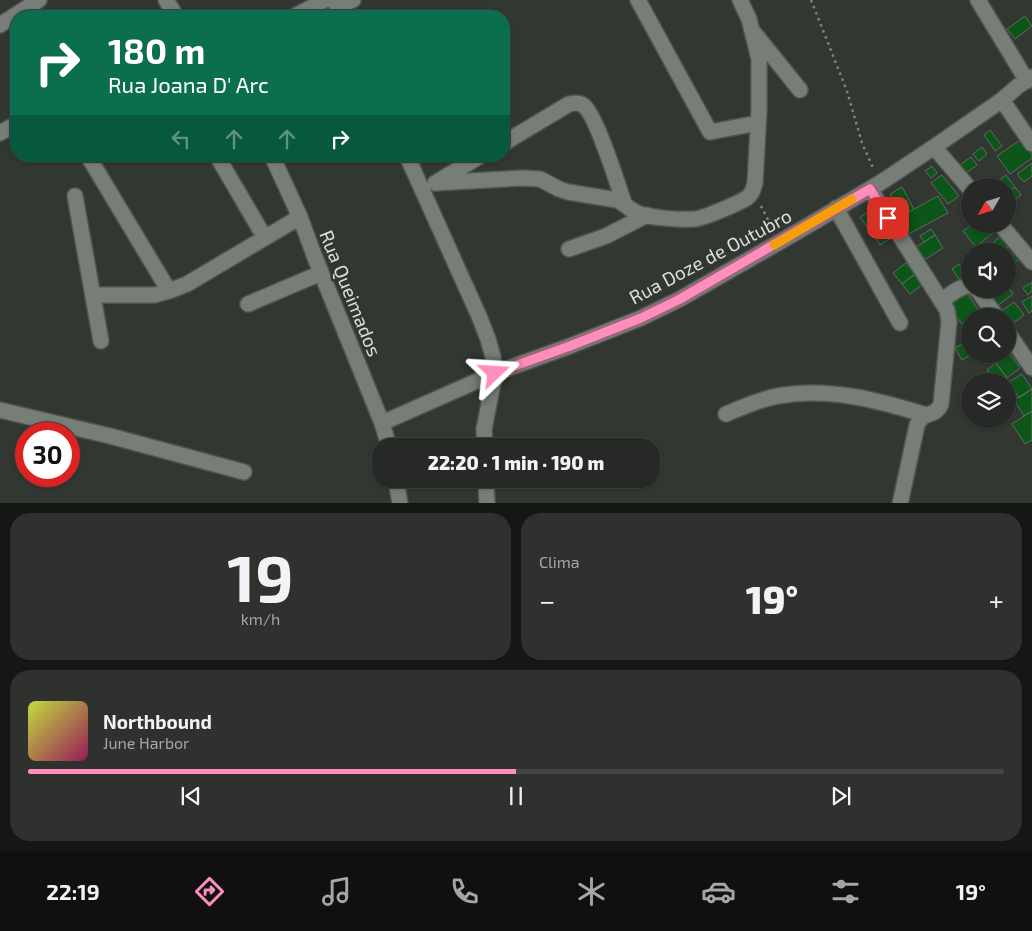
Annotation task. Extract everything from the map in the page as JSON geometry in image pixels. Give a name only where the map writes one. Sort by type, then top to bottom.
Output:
[{"type":"street","points":[[23,10],[39,0]]},
{"type":"street","points":[[319,10],[353,0]]},
{"type":"street","points":[[638,0],[710,132],[758,123]]},
{"type":"street","points":[[510,139],[569,104],[581,104],[585,106],[596,126],[624,203],[631,210],[647,215],[697,219],[748,197],[753,191],[755,183],[759,59],[750,19],[740,0]]},
{"type":"street","points":[[978,0],[1029,79]]},
{"type":"street","points":[[753,31],[800,90]]},
{"type":"street","name":"Rua Doze de Outubro","points":[[382,423],[495,373],[641,318],[680,299],[875,186],[1002,100],[1029,79]]},
{"type":"street","points":[[1002,100],[1032,144]]},
{"type":"street","points":[[934,147],[961,178]]},
{"type":"street","points":[[92,162],[169,292]]},
{"type":"street","points":[[221,162],[265,238]]},
{"type":"street","name":"Rua Queimados","points":[[275,162],[300,217],[321,274],[382,423],[386,438]]},
{"type":"street","points":[[411,162],[428,186],[490,348],[495,373],[484,429],[485,438]]},
{"type":"street","points":[[428,186],[470,162]]},
{"type":"street","points":[[428,186],[523,178],[540,180],[568,192],[624,203]]},
{"type":"street","points":[[875,186],[947,310],[949,322],[941,404],[936,411],[920,419],[917,425],[900,503]]},
{"type":"street","points":[[75,196],[101,341]]},
{"type":"street","points":[[836,208],[900,323]]},
{"type":"street","points":[[569,249],[606,236],[647,215]]},
{"type":"street","points":[[93,295],[154,295],[169,292],[186,284],[300,217]]},
{"type":"street","points":[[1008,233],[1032,262]]},
{"type":"street","points":[[248,304],[321,274]]},
{"type":"street","points":[[941,301],[961,288]]},
{"type":"street","points":[[1016,345],[1032,368]]},
{"type":"street","points":[[726,414],[750,403],[777,396],[803,393],[836,394],[872,399],[926,415]]},
{"type":"street","points":[[0,410],[110,436],[244,472]]},
{"type":"street","points":[[397,488],[400,503]]},
{"type":"street","points":[[486,488],[487,503]]},
{"type":"path","points":[[811,0],[847,91],[875,186]]},
{"type":"path","points":[[753,191],[779,242]]},
{"type":"building","points":[[1025,16],[1032,26],[1015,39],[1007,29]]},
{"type":"building","points":[[990,130],[1002,146],[995,151],[984,135]]},
{"type":"building","points":[[1023,138],[1032,152],[1032,158],[1010,174],[997,156]]},
{"type":"building","points":[[982,147],[987,154],[979,161],[973,154]]},
{"type":"building","points":[[971,157],[977,165],[962,176],[956,168]]},
{"type":"building","points":[[1032,163],[1032,176],[1024,182],[1017,174]]},
{"type":"building","points":[[932,166],[937,173],[931,178],[925,171]]},
{"type":"building","points":[[942,175],[959,196],[948,204],[931,183]]},
{"type":"building","points":[[902,187],[914,209],[902,216],[890,194]]},
{"type":"building","points":[[1016,188],[1021,195],[1016,199]]},
{"type":"building","points":[[938,196],[948,213],[905,236],[896,219]]},
{"type":"building","points":[[874,208],[884,222],[870,231],[860,217]]},
{"type":"building","points":[[884,222],[894,236],[880,245],[870,231]]},
{"type":"building","points":[[931,229],[935,235],[924,242],[920,236]]},
{"type":"building","points":[[965,233],[993,233],[981,243],[973,243]]},
{"type":"building","points":[[1003,234],[1010,243],[992,243]]},
{"type":"building","points":[[935,235],[943,248],[921,262],[913,249]]},
{"type":"building","points":[[1016,253],[1020,258],[1016,262]]},
{"type":"building","points":[[906,263],[915,274],[902,284],[893,273]]},
{"type":"building","points":[[959,264],[961,267],[961,282],[952,269]]},
{"type":"building","points":[[915,274],[923,284],[910,294],[902,284]]},
{"type":"building","points":[[1032,282],[1032,291],[1028,295],[1023,288]]},
{"type":"building","points":[[1032,296],[1032,311],[1029,313],[1022,302]]},
{"type":"building","points":[[961,297],[970,298],[977,308],[961,308],[961,323],[949,306]]},
{"type":"building","points":[[991,298],[1008,298],[997,306]]},
{"type":"building","points":[[1014,302],[1024,315],[1016,321],[1016,308],[1006,308]]},
{"type":"building","points":[[961,345],[961,358],[955,348]]},
{"type":"building","points":[[996,363],[1016,363],[1020,368],[1014,373],[1003,373]]},
{"type":"building","points":[[996,363],[1003,373],[989,373],[987,370]]},
{"type":"building","points":[[1022,374],[1032,389],[1019,398],[1016,393],[1016,378]]},
{"type":"building","points":[[1032,389],[1032,411],[1024,416],[1016,403],[1016,399]]},
{"type":"building","points":[[1032,411],[1032,440],[1025,444],[1015,428],[1016,421]]},
{"type":"slow traffic","points":[[774,245],[852,199]]},
{"type":"route","points":[[495,373],[641,318],[680,299],[870,189],[888,218]]}]
